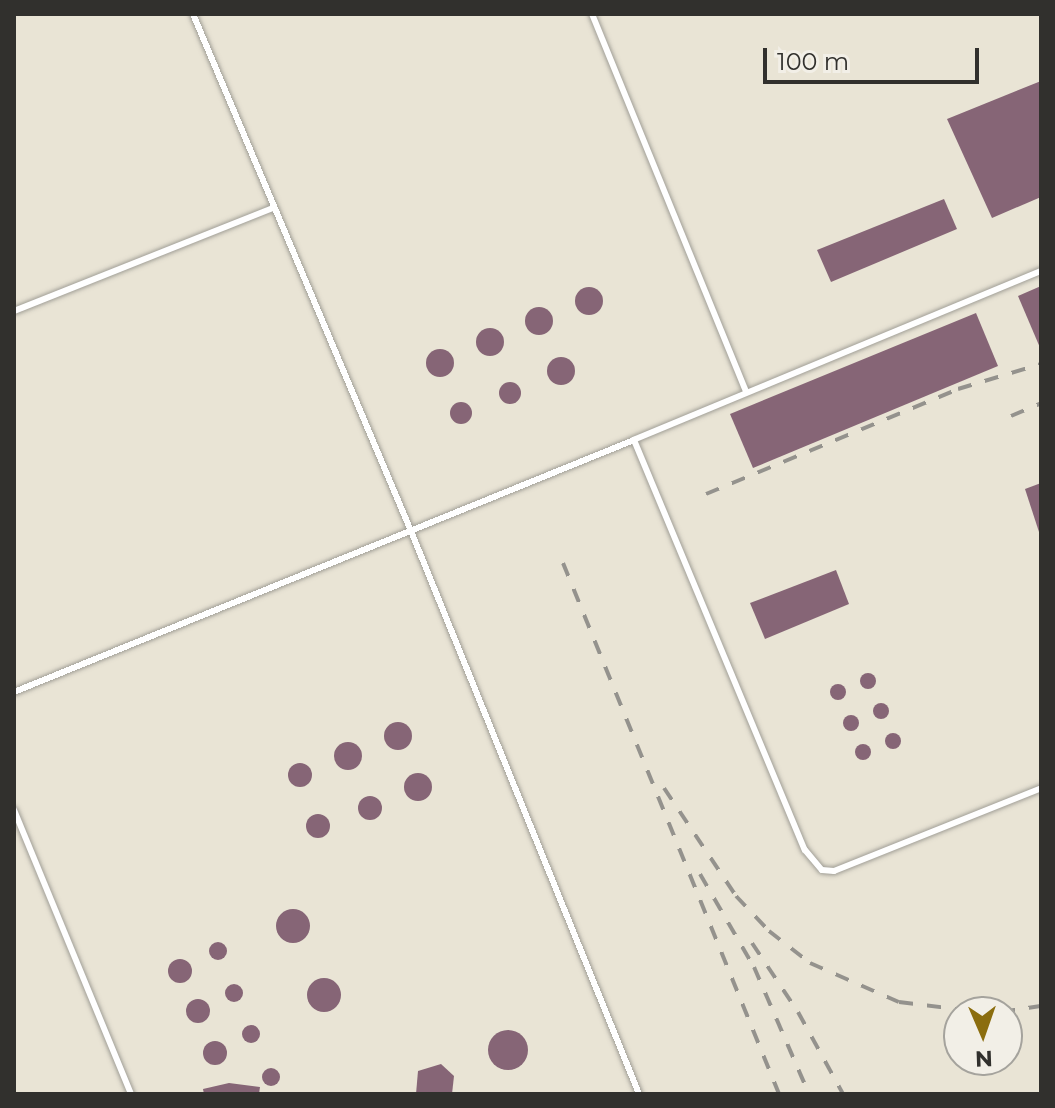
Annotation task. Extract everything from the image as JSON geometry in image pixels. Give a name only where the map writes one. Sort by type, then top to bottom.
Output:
[{"type":"lane","points":[[193,14],[411,531],[639,1094]]},
{"type":"lane","points":[[592,14],[746,392]]},
{"type":"lane","points":[[14,311],[273,208]]},
{"type":"lane","points":[[14,692],[1041,271]]},
{"type":"lane","points":[[634,440],[805,850],[822,870],[834,871],[1041,788]]},
{"type":"lane","points":[[14,810],[131,1094]]},
{"type":"shaded area","points":[[14,14],[1041,14],[1041,1094],[14,1094]]},
{"type":"building","points":[[1041,81],[1041,197],[992,218],[947,119]]},
{"type":"building","points":[[944,199],[957,229],[831,282],[817,250]]},
{"type":"building","points":[[1041,286],[1041,350],[1018,296]]},
{"type":"building","points":[[589,287],[599,291],[603,301],[599,311],[589,315],[579,311],[575,301],[579,291]]},
{"type":"building","points":[[539,307],[549,311],[553,321],[549,331],[539,335],[529,331],[525,321],[529,311]]},
{"type":"building","points":[[976,313],[998,366],[753,468],[730,414]]},
{"type":"building","points":[[490,328],[500,332],[504,342],[500,352],[490,356],[480,352],[476,342],[480,332]]},
{"type":"building","points":[[440,349],[450,353],[454,363],[450,373],[440,377],[430,373],[426,363],[430,353]]},
{"type":"building","points":[[561,357],[571,361],[575,371],[571,381],[561,385],[551,381],[547,371],[551,361]]},
{"type":"building","points":[[506,382],[514,382],[521,393],[514,404],[506,404],[499,397],[499,389]]},
{"type":"building","points":[[457,402],[465,402],[472,413],[465,424],[457,424],[450,417],[450,409]]},
{"type":"building","points":[[1041,483],[1041,532],[1039,532],[1025,489]]},
{"type":"building","points":[[836,570],[849,604],[765,639],[750,603]]},
{"type":"building","points":[[868,673],[874,675],[874,687],[868,689],[862,687],[860,681],[862,675]]},
{"type":"building","points":[[838,684],[844,686],[844,698],[838,700],[832,698],[830,692],[832,686]]},
{"type":"building","points":[[878,703],[884,703],[889,711],[887,717],[878,719],[873,714],[873,708]]},
{"type":"building","points":[[851,715],[857,717],[857,729],[851,731],[845,729],[843,723],[845,717]]},
{"type":"building","points":[[398,722],[408,726],[412,736],[408,746],[398,750],[388,746],[384,736],[388,726]]},
{"type":"building","points":[[893,733],[899,735],[899,747],[893,749],[887,747],[885,741],[887,735]]},
{"type":"building","points":[[348,742],[358,746],[362,756],[358,766],[348,770],[338,766],[334,756],[338,746]]},
{"type":"building","points":[[863,744],[869,746],[869,758],[863,760],[857,758],[855,752],[857,746]]},
{"type":"building","points":[[300,763],[309,766],[312,775],[309,784],[300,787],[291,784],[288,775],[291,766]]},
{"type":"building","points":[[418,773],[428,777],[432,787],[428,797],[418,801],[408,797],[404,787],[408,777]]},
{"type":"building","points":[[370,796],[379,799],[382,808],[379,817],[370,820],[361,817],[358,808],[361,799]]},
{"type":"building","points":[[318,814],[327,817],[330,826],[327,835],[318,838],[309,835],[306,826],[309,817]]},
{"type":"building","points":[[293,909],[305,914],[310,926],[305,938],[293,943],[281,938],[276,926],[281,914]]},
{"type":"building","points":[[218,942],[227,951],[218,960],[209,951]]},
{"type":"building","points":[[180,959],[189,962],[192,971],[189,980],[180,983],[171,980],[168,971],[171,962]]},
{"type":"building","points":[[324,978],[336,983],[341,995],[336,1007],[324,1012],[312,1007],[307,995],[312,983]]},
{"type":"building","points":[[234,984],[243,993],[234,1002],[225,993]]},
{"type":"building","points":[[198,999],[207,1002],[210,1011],[207,1020],[198,1023],[189,1020],[186,1011],[189,1002]]},
{"type":"building","points":[[251,1025],[260,1034],[251,1043],[242,1034]]},
{"type":"building","points":[[508,1030],[522,1036],[528,1050],[522,1064],[508,1070],[494,1064],[488,1050],[494,1036]]},
{"type":"building","points":[[215,1041],[224,1044],[227,1053],[224,1062],[215,1065],[206,1062],[203,1053],[206,1044]]},
{"type":"building","points":[[441,1064],[454,1076],[452,1094],[416,1094],[418,1071]]},
{"type":"building","points":[[271,1068],[280,1077],[271,1086],[262,1077]]},
{"type":"building","points":[[229,1083],[260,1087],[259,1094],[204,1094],[203,1089]]},
{"type":"railway","points":[[706,494],[958,389],[1041,364]]},
{"type":"railway","points":[[1011,416],[1041,403]]},
{"type":"railway","points":[[563,563],[779,1094]]},
{"type":"railway","points":[[664,788],[736,896],[769,931],[810,963],[899,1002],[943,1007]]},
{"type":"railway","points":[[700,874],[754,967],[809,1094]]},
{"type":"railway","points":[[752,943],[798,1012],[843,1094]]},
{"type":"railway","points":[[1023,1009],[1041,1006]]}]
